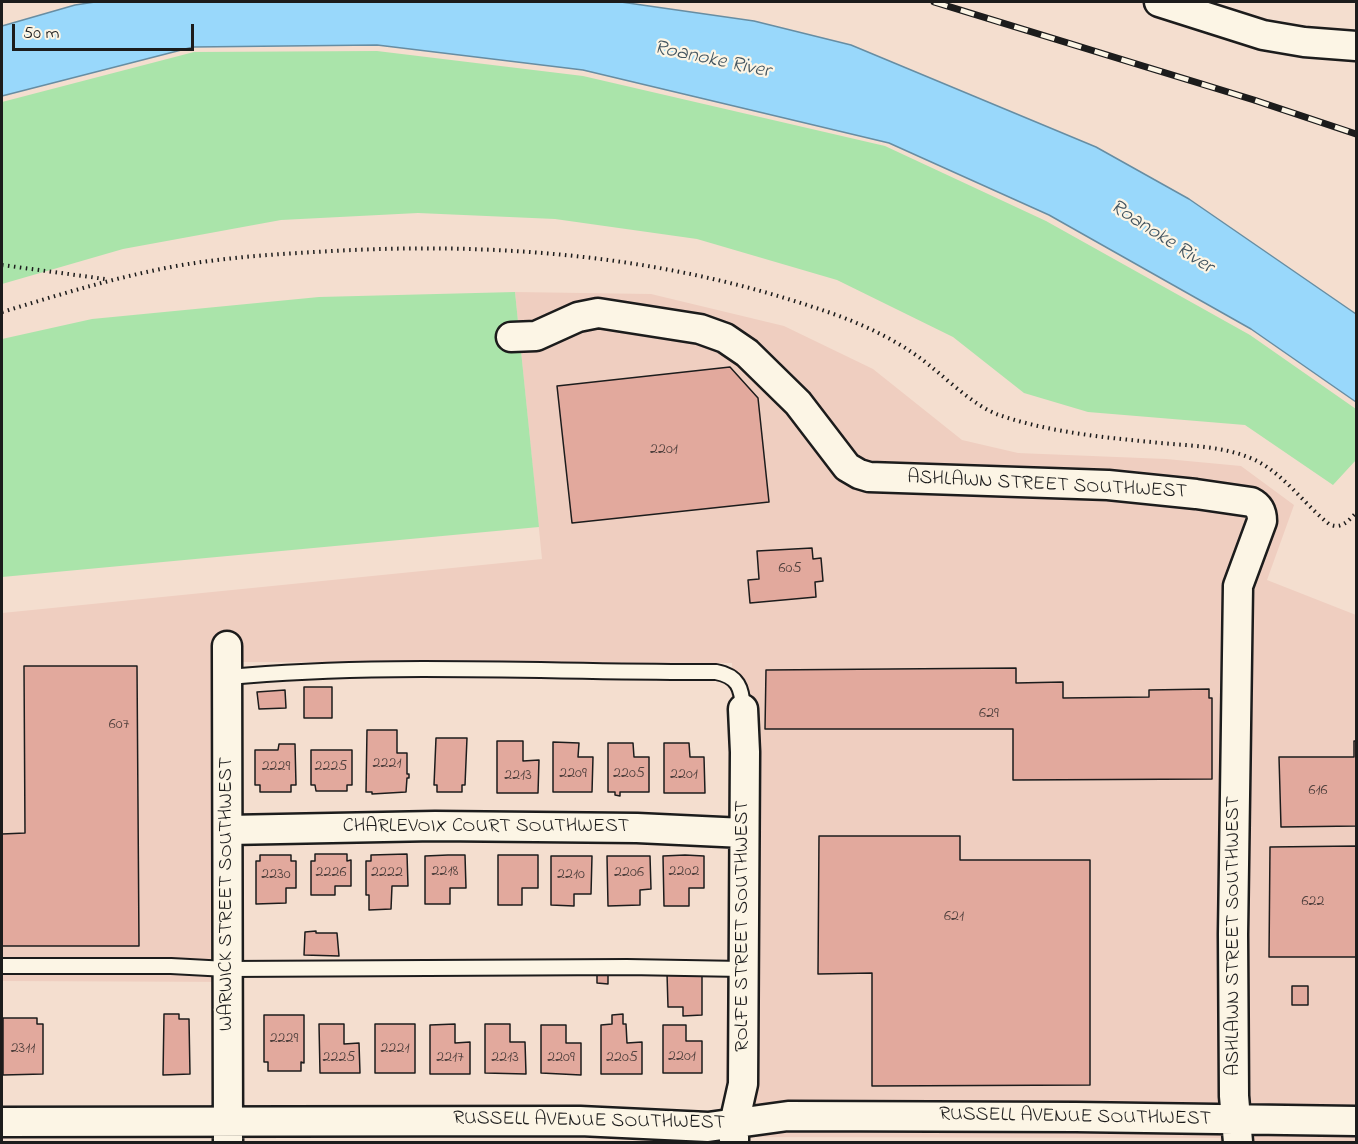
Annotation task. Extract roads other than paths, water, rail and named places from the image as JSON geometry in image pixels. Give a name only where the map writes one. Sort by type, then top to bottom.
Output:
[{"type":"street","points":[[1159,2],[1263,35],[1304,42],[1356,46]]},
{"type":"street","name":"ASHLAWN STREET SOUTHWEST","points":[[511,337],[536,336],[578,317],[598,313],[700,329],[725,338],[747,353],[798,403],[847,467],[868,477],[1108,485],[1196,494],[1251,502],[1257,505],[1262,513],[1262,521],[1238,586],[1233,934],[1234,1096],[1237,1131]]},
{"type":"street","name":"WARWICK STREET SOUTHWEST","points":[[227,646],[228,1132]]},
{"type":"street","name":"ROLFE STREET SOUTHWEST","points":[[734,1133],[743,1084],[745,752],[743,709]]},
{"type":"street","name":"CHARLEVOIX COURT SOUTHWEST","points":[[228,830],[447,826],[637,828],[744,833]]},
{"type":"street","name":"RUSSELL AVENUE SOUTHWEST","points":[[2,1122],[228,1132],[569,1121],[708,1126],[734,1133],[788,1116],[1076,1117],[1237,1131],[1356,1121]]},
{"type":"lane","points":[[228,677],[362,669],[716,672],[726,674],[736,682],[742,693],[743,709]]},
{"type":"lane","points":[[2,966],[171,966],[227,969],[627,967],[743,969]]},
{"type":"water","name":"Roanoke River","points":[[95,2],[621,2],[754,21],[851,45],[1096,147],[1189,199],[1356,314],[1356,402],[1251,329],[1049,215],[889,143],[583,70],[377,45],[193,47],[2,96],[2,26],[75,5]]},
{"type":"railway","points":[[934,2],[1254,100],[1356,134]]}]
